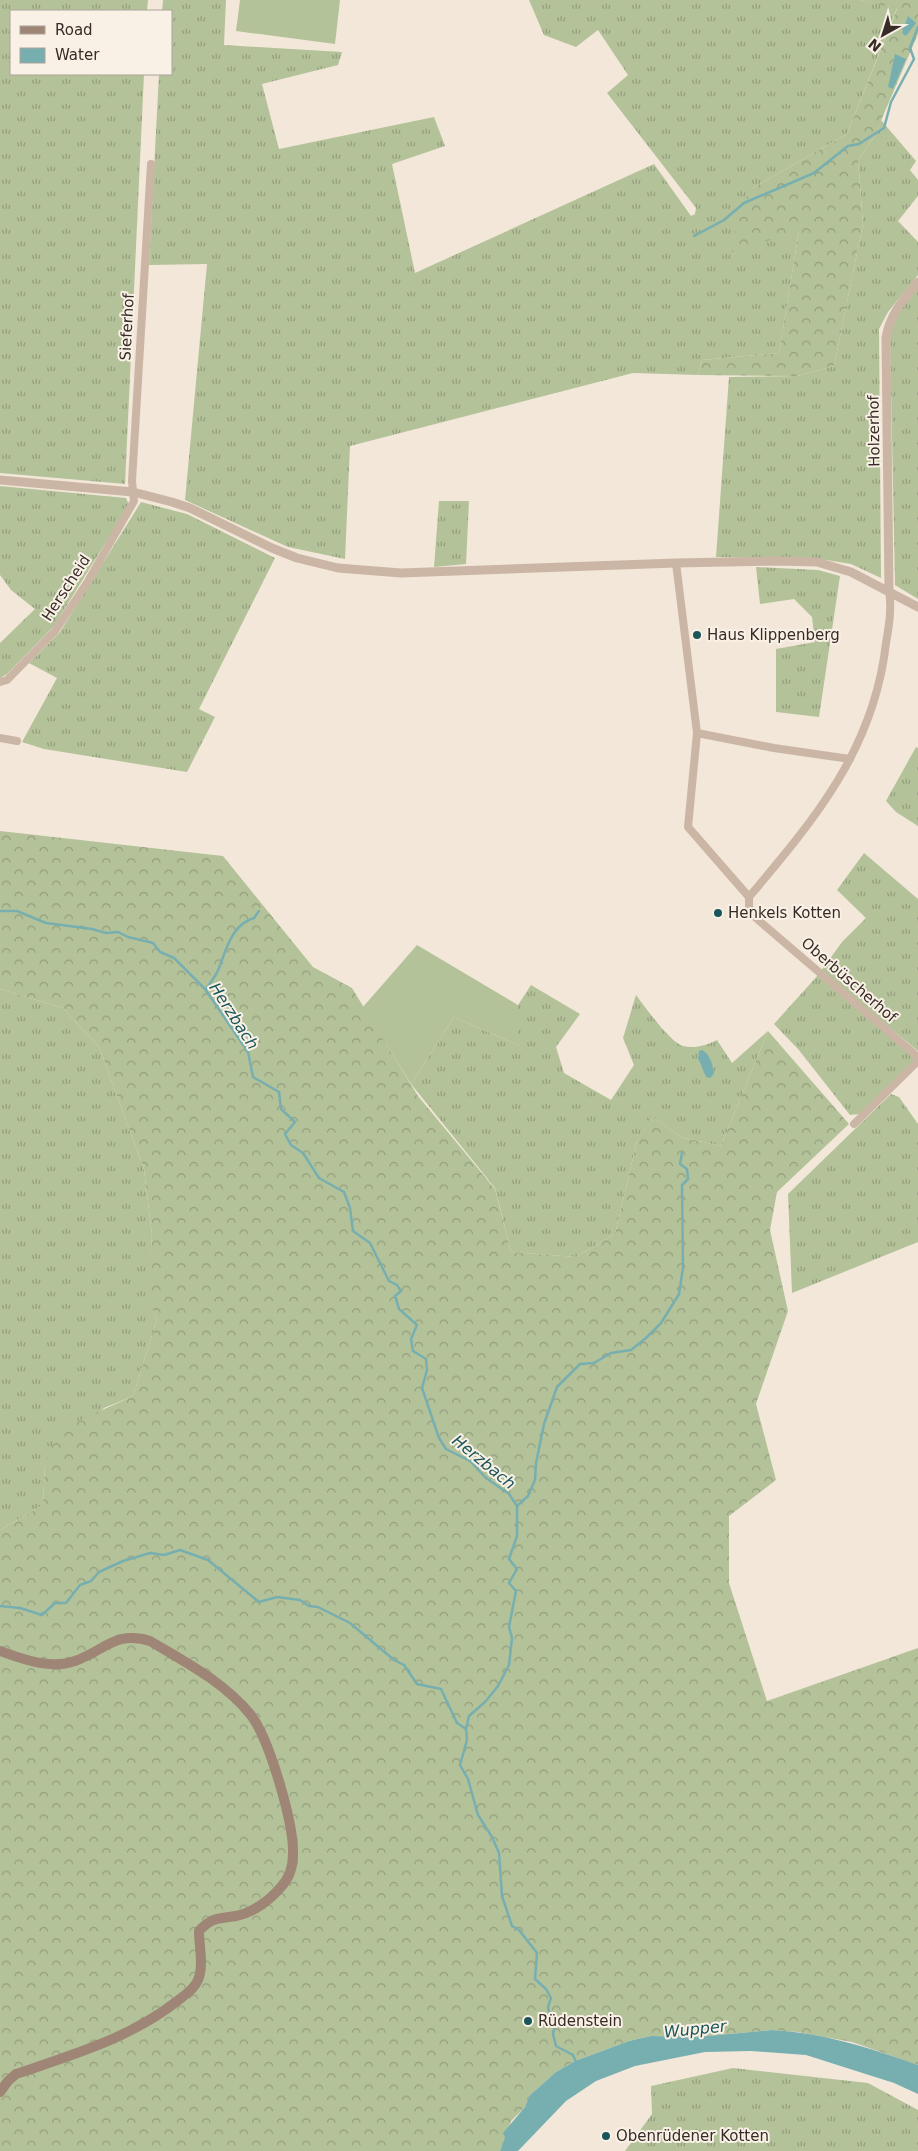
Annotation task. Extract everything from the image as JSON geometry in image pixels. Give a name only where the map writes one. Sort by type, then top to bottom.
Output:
[{"type":"main road","points":[[0,1650],[38,1663],[58,1664],[74,1661],[115,1641],[128,1637],[138,1637],[150,1641],[214,1680],[240,1702],[260,1730],[287,1812],[292,1835],[293,1855],[290,1873],[281,1888],[266,1901],[237,1916],[208,1921],[199,1931],[200,1975],[192,1988],[170,2007],[128,2033],[89,2050],[16,2074],[8,2080],[0,2092]]},
{"type":"street","name":"Sieferhof","points":[[133,492],[146,217],[151,164]]},
{"type":"street","name":"Holzerhof","points":[[889,590],[886,338],[889,322],[895,310],[918,282]]},
{"type":"street","points":[[0,480],[133,492],[190,508],[272,548],[297,558],[338,568],[401,573],[779,560],[816,562],[851,572],[889,590],[918,608]]},
{"type":"street","name":"Herscheid","points":[[0,682],[7,680],[55,631],[87,583],[134,501],[133,492]]},
{"type":"street","name":"Oberbüscherhof","points":[[676,563],[697,733],[688,826],[749,897],[749,907],[756,918],[918,1057]]},
{"type":"street","points":[[749,897],[828,799],[867,726],[884,666],[891,604],[889,590]]},
{"type":"street","points":[[697,733],[774,748],[850,759]]},
{"type":"street","points":[[0,738],[17,741]]},
{"type":"street","points":[[854,1124],[918,1061]]},
{"type":"green space","points":[[0,0],[148,0],[147,10],[10,10],[10,75],[144,75],[125,484],[0,473]]},
{"type":"green space","points":[[163,0],[226,0],[224,45],[342,52],[338,65],[262,84],[279,149],[434,117],[445,146],[392,164],[415,273],[654,164],[691,216],[695,214],[696,208],[607,93],[628,75],[598,30],[576,47],[544,35],[529,0],[861,0],[897,8],[847,134],[751,189],[799,231],[779,353],[702,360],[698,375],[633,373],[350,446],[345,559],[288,547],[185,500],[207,264],[149,265],[159,75],[172,75],[172,10],[162,10]]},
{"type":"green space","points":[[240,0],[340,0],[335,44],[236,31]]},
{"type":"green space","points":[[861,0],[918,0],[918,34],[874,137],[858,160],[863,224],[834,366],[797,376],[698,375],[702,360],[779,353],[799,231],[732,252],[738,213],[751,189],[847,134],[897,9]]},
{"type":"green space","points":[[881,120],[916,161],[910,170],[918,180],[918,196],[898,221],[918,242],[918,275],[888,312],[879,329],[881,578],[851,564],[820,559],[716,557],[729,377],[797,376],[834,366],[863,224],[858,160],[874,137]]},
{"type":"green space","points":[[918,288],[918,599],[895,585],[890,334],[897,314]]},
{"type":"green space","points":[[0,486],[126,498],[129,505],[54,626],[7,674],[0,678],[0,643],[35,609],[11,590],[0,575]]},
{"type":"green space","points":[[439,501],[469,501],[466,564],[434,567]]},
{"type":"green space","points":[[141,502],[187,514],[275,558],[199,709],[215,717],[187,772],[44,749],[22,742],[57,678],[29,663],[60,632]]},
{"type":"green space","points":[[756,567],[818,570],[840,576],[819,717],[776,712],[776,649],[815,642],[812,617],[794,599],[760,604]]},
{"type":"green space","points":[[916,747],[918,748],[918,826],[896,812],[886,801]]},
{"type":"green space","points":[[0,831],[223,856],[313,967],[352,988],[418,1096],[495,1189],[511,1252],[576,1257],[615,1234],[637,1141],[651,1116],[681,1137],[721,1146],[768,1031],[849,1124],[777,1192],[770,1230],[788,1311],[756,1404],[776,1480],[729,1516],[729,1583],[767,1701],[918,1648],[918,2065],[852,2042],[797,2032],[772,2030],[697,2037],[651,2036],[629,2041],[575,2061],[556,2072],[529,2096],[525,2107],[511,2121],[500,2151],[0,2151],[0,1530],[43,1505],[45,1465],[58,1430],[133,1396],[157,1319],[147,1296],[152,1235],[144,1169],[99,1047],[63,1008],[0,989]]},
{"type":"green space","points":[[864,853],[918,899],[918,1051],[821,971],[842,942],[866,918],[837,890]]},
{"type":"green space","points":[[417,945],[518,1005],[518,1045],[454,1017],[411,1084],[363,1007]]},
{"type":"green space","points":[[819,974],[918,1059],[860,1114],[850,1115],[798,1049],[774,1024]]},
{"type":"green space","points":[[531,985],[580,1014],[556,1047],[564,1073],[611,1100],[634,1065],[623,1038],[636,995],[658,1024],[678,1043],[683,1046],[697,1047],[717,1040],[732,1063],[768,1031],[721,1146],[681,1137],[652,1117],[637,1141],[615,1234],[576,1257],[511,1252],[495,1188],[411,1084],[454,1017],[518,1045],[518,1005]]},
{"type":"green space","points":[[0,989],[63,1008],[99,1047],[144,1169],[152,1235],[148,1296],[157,1319],[133,1396],[104,1408],[45,1465],[43,1505],[0,1530]]},
{"type":"green space","points":[[891,1094],[899,1097],[918,1124],[918,1242],[792,1293],[788,1194]]},
{"type":"green space","points":[[733,2068],[868,2083],[918,2110],[918,2151],[625,2151],[652,2114],[651,2086]]},
{"type":"water","points":[[908,16],[916,23],[906,36],[902,33]]},
{"type":"water","points":[[895,54],[906,59],[893,89],[888,87]]},
{"type":"water","points":[[702,1050],[707,1054],[712,1064],[714,1074],[710,1078],[706,1077],[698,1058],[699,1051]]},
{"type":"water","points":[[772,2030],[810,2034],[846,2042],[918,2065],[918,2094],[894,2083],[806,2055],[751,2051],[705,2052],[635,2066],[596,2081],[566,2101],[518,2151],[500,2151],[505,2137],[503,2133],[525,2107],[529,2096],[556,2072],[575,2061],[629,2041],[651,2036],[697,2037]]},
{"type":"waterway","points":[[694,236],[724,220],[744,203],[814,173],[848,146],[859,144],[884,128],[891,102],[914,59],[910,48],[918,27]]},
{"type":"waterway","name":"Herzbach","points":[[0,911],[17,911],[46,923],[92,929],[106,933],[118,932],[128,937],[153,943],[160,952],[174,958],[205,989],[248,1052],[253,1077],[279,1092],[281,1109],[295,1122],[285,1134],[291,1145],[303,1153],[319,1178],[344,1192],[350,1208],[353,1231],[370,1243],[389,1281],[397,1285],[401,1291],[395,1296],[399,1309],[417,1325],[411,1339],[413,1351],[426,1359],[427,1370],[422,1388],[439,1438],[446,1449],[470,1461],[486,1478],[509,1494],[517,1506],[517,1536],[509,1559],[517,1569],[509,1583],[516,1591],[509,1627],[512,1638],[509,1665],[498,1686],[485,1702],[469,1716],[466,1729],[467,1740],[460,1765],[468,1779],[478,1815],[492,1837],[499,1853],[502,1896],[512,1926],[519,1930],[537,1953],[535,1979],[546,1989],[551,1998],[548,2007],[550,2017],[556,2022],[553,2034],[556,2046],[573,2055],[577,2064]]},
{"type":"waterway","points":[[206,989],[215,977],[227,946],[235,932],[246,921],[254,918],[259,911]]},
{"type":"waterway","points":[[517,1506],[528,1496],[535,1480],[536,1463],[544,1424],[557,1387],[580,1364],[594,1363],[611,1353],[631,1350],[661,1323],[679,1294],[683,1268],[682,1185],[688,1179],[687,1169],[680,1164],[682,1153]]},
{"type":"waterway","points":[[0,1606],[20,1608],[42,1615],[55,1603],[66,1603],[80,1585],[91,1581],[99,1572],[123,1561],[150,1553],[164,1555],[180,1550],[208,1560],[259,1602],[277,1597],[300,1600],[309,1606],[318,1607],[350,1623],[394,1660],[404,1665],[417,1684],[441,1689],[457,1723],[466,1729]]},
{"type":"place","name":"Haus Klippenberg","points":[[697,635]]},
{"type":"place","name":"Henkels Kotten","points":[[718,913]]},
{"type":"place","name":"Rüdenstein","points":[[528,2021]]},
{"type":"place","name":"Obenrüdener Kotten","points":[[606,2136]]},
{"type":"water label","name":"Wupper","points":[[695,2029]]}]
